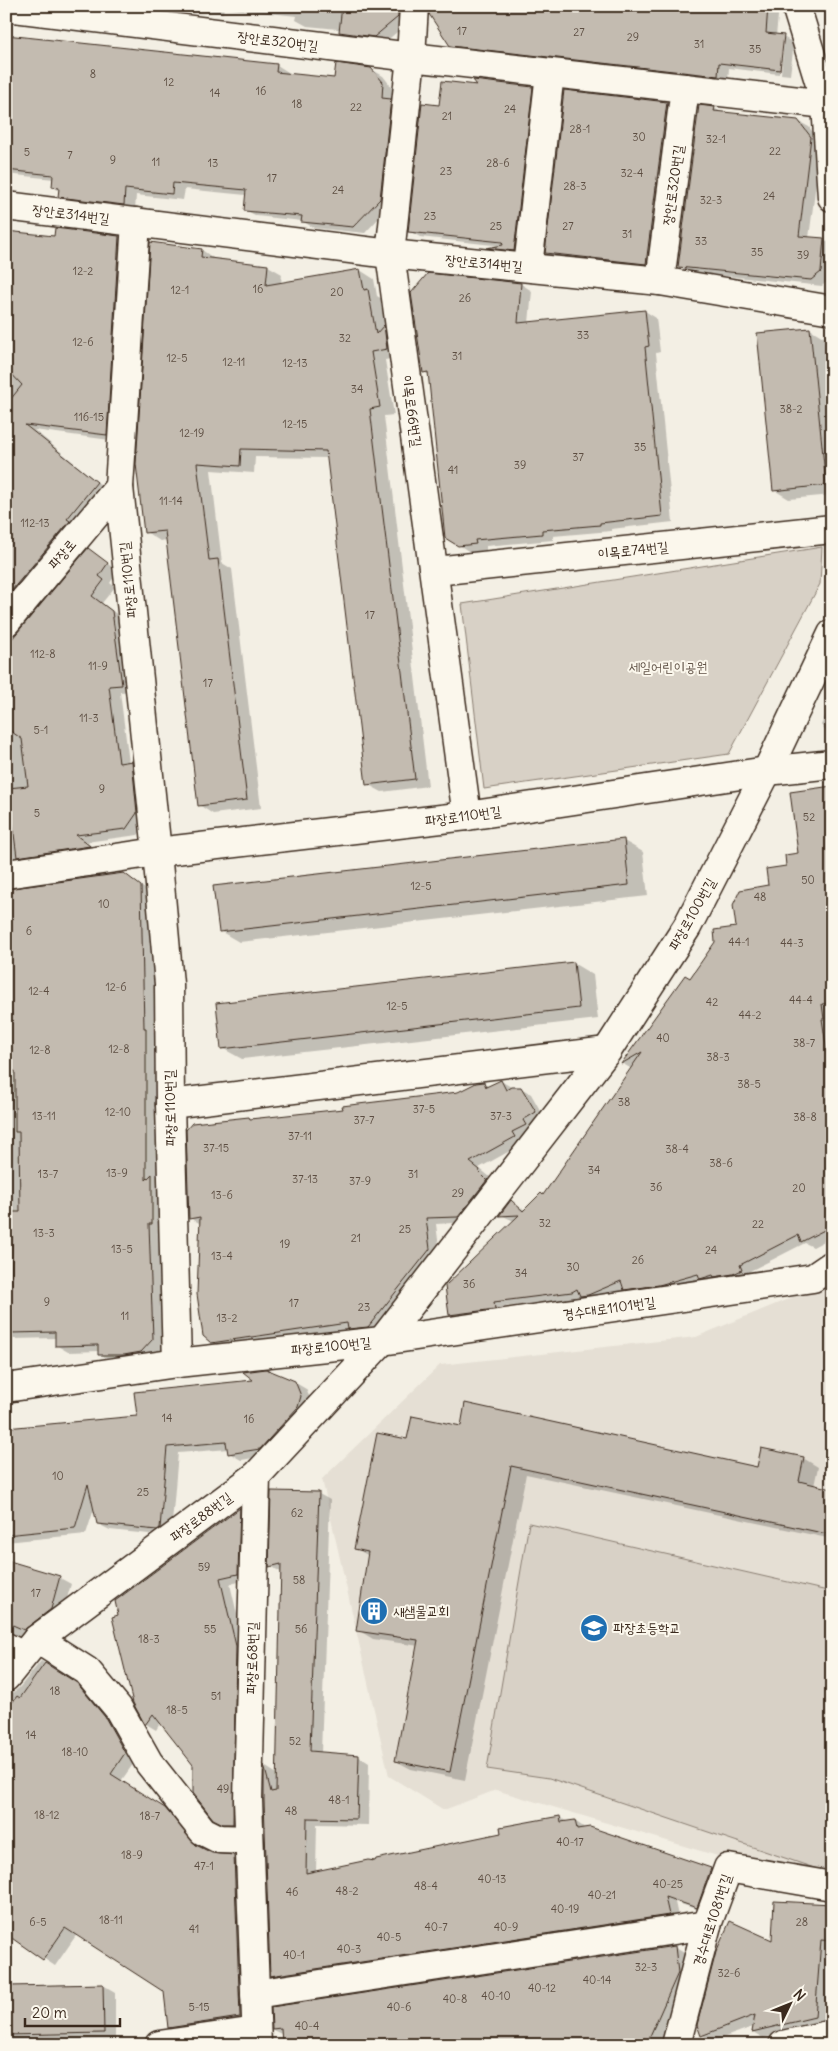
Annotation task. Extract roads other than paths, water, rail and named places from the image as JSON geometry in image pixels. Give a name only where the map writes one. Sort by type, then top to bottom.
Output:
[{"type":"street","name":"이목로66번길","points":[[414,6],[411,57],[390,254],[435,571],[467,816]]},
{"type":"street","points":[[796,6],[826,104],[832,197]]},
{"type":"street","name":"장안로320번길","points":[[6,7],[411,57],[826,104]]},
{"type":"street","points":[[528,267],[550,73]]},
{"type":"street","name":"장안로320번길","points":[[660,281],[685,88]]},
{"type":"street","name":"장안로314번길","points":[[6,206],[390,254],[660,281],[832,310]]},
{"type":"street","points":[[119,487],[136,222]]},
{"type":"street","name":"파장로","points":[[6,622],[119,487]]},
{"type":"street","name":"파장로110번길","points":[[119,487],[169,984],[170,1104],[177,1363]]},
{"type":"street","name":"이목로74번길","points":[[435,571],[832,529]]},
{"type":"street","points":[[767,770],[832,634]]},
{"type":"street","name":"파장로110번길","points":[[6,874],[157,852],[467,816],[767,770],[832,764]]},
{"type":"street","name":"파장로100번길","points":[[6,1388],[177,1363],[382,1340],[606,1051],[687,927],[767,770]]},
{"type":"street","points":[[170,1104],[606,1051]]},
{"type":"street","name":"경수대로1101번길","points":[[382,1340],[813,1278],[832,1265]]},
{"type":"street","name":"파장로88번길","points":[[6,1677],[23,1645],[256,1476],[382,1340]]},
{"type":"street","name":"파장로68번길","points":[[256,1476],[248,1800],[256,2038]]},
{"type":"street","points":[[23,1645],[87,1672],[118,1708],[149,1763],[203,1830],[220,1838],[249,1840]]},
{"type":"street","name":"경수대로1081번길","points":[[676,2045],[707,1925],[728,1868],[832,1886]]},
{"type":"street","points":[[255,1994],[707,1925]]},
{"type":"street","points":[[783,2045],[832,2034]]},
{"type":"street","points":[[159,2045],[256,2038]]},
{"type":"place","name":"새샘물교회","points":[[374,1611]]},
{"type":"place","name":"파장초등학교","points":[[594,1628]]},
{"type":"park label","name":"세일어린이공원","points":[[668,667]]}]
